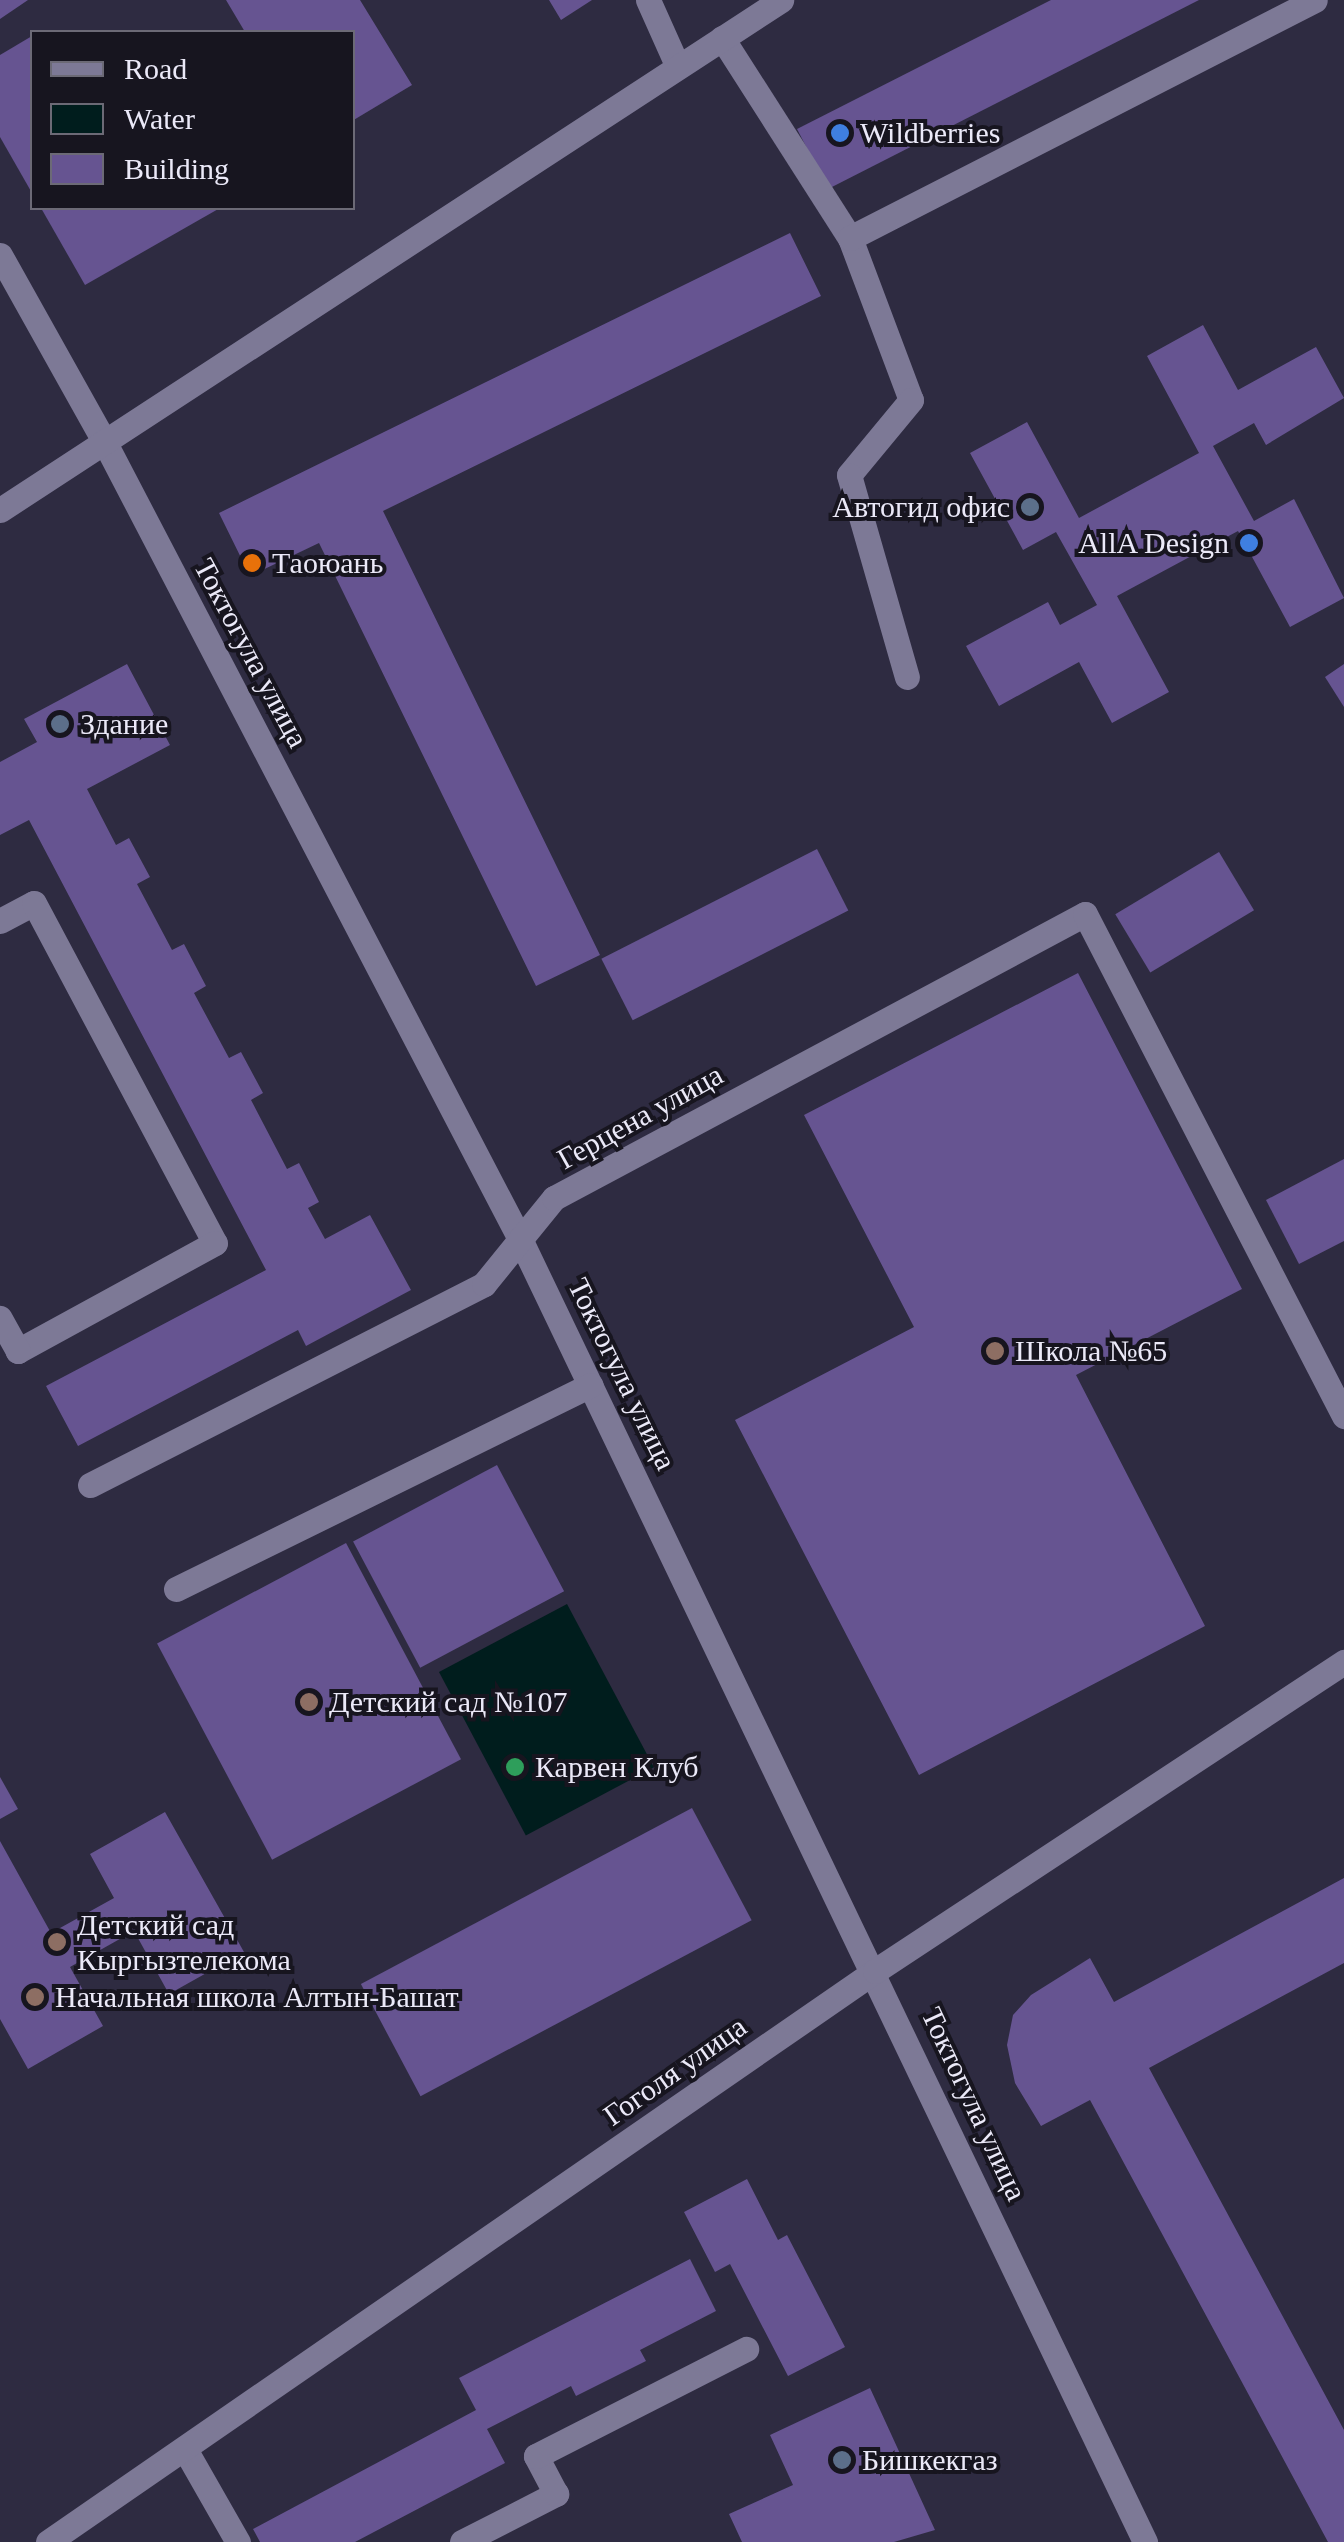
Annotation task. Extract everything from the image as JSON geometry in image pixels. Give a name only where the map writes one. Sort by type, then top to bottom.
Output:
[{"type":"street","points":[[648,0],[678,67]]},
{"type":"street","points":[[0,510],[781,0]]},
{"type":"street","points":[[850,238],[1315,0]]},
{"type":"street","points":[[722,38],[850,238],[911,400],[848,475],[907,677]]},
{"type":"street","name":"Токтогула улица","points":[[0,255],[104,442],[520,1239],[875,1971],[1145,2542]]},
{"type":"street","points":[[0,921],[34,904],[215,1244],[18,1351],[0,1318]]},
{"type":"street","name":"Герцена улица","points":[[90,1485],[484,1284],[554,1198],[1085,914],[1344,1416]]},
{"type":"street","points":[[176,1590],[591,1385]]},
{"type":"street","name":"Гоголя улица","points":[[48,2542],[186,2451],[875,1971],[1344,1662]]},
{"type":"street","points":[[462,2542],[556,2494],[536,2456],[746,2349]]},
{"type":"street","points":[[186,2451],[238,2542]]},
{"type":"water","points":[[567,1604],[654,1767],[526,1835],[439,1672]]},
{"type":"building","points":[[0,0],[28,0],[0,19]]},
{"type":"building","points":[[226,0],[360,0],[412,85],[355,119],[355,30],[244,30]]},
{"type":"building","points":[[549,0],[592,0],[561,20]]},
{"type":"building","points":[[1051,0],[1199,0],[828,189],[797,129]]},
{"type":"building","points":[[30,37],[30,190],[0,137],[0,55]]},
{"type":"building","points":[[42,210],[216,210],[85,285]]},
{"type":"building","points":[[790,233],[821,296],[383,511],[600,955],[536,986],[319,543],[250,576],[219,513]]},
{"type":"building","points":[[1203,325],[1238,390],[1316,347],[1344,398],[1266,445],[1254,423],[1213,446],[1254,521],[1294,499],[1344,598],[1290,627],[1238,531],[1117,596],[1169,692],[1112,723],[1079,662],[999,706],[966,646],[1048,602],[1060,625],[1097,605],[1056,532],[1023,550],[970,453],[1027,422],[1079,518],[1199,453],[1147,356]]},
{"type":"building","points":[[127,664],[170,745],[87,789],[116,845],[129,838],[150,877],[137,884],[172,950],[184,944],[206,986],[194,993],[229,1058],[241,1052],[263,1093],[251,1100],[287,1169],[299,1163],[319,1202],[308,1208],[325,1239],[370,1215],[411,1290],[306,1346],[298,1330],[78,1446],[46,1386],[266,1270],[29,820],[0,835],[0,762],[37,742],[24,719]]},
{"type":"building","points":[[1344,664],[1344,707],[1325,677]]},
{"type":"building","points":[[817,849],[848,910],[633,1020],[601,959]]},
{"type":"building","points":[[1219,852],[1254,910],[1150,973],[1115,914]]},
{"type":"building","name":"Школа №65","points":[[1078,973],[1242,1289],[1076,1375],[1205,1626],[919,1775],[735,1420],[914,1327],[804,1115]]},
{"type":"building","points":[[1344,1159],[1344,1241],[1299,1264],[1266,1200]]},
{"type":"building","points":[[497,1465],[564,1591],[420,1668],[353,1542]]},
{"type":"building","name":"Детский сад №107","points":[[346,1543],[461,1759],[272,1860],[157,1643]]},
{"type":"building","points":[[0,1777],[18,1809],[0,1819]]},
{"type":"building","points":[[692,1808],[752,1920],[421,2096],[361,1984]]},
{"type":"building","name":"Детский сад Кыргызтелекома","points":[[165,1812],[244,1952],[169,1994],[134,1931],[70,1967],[103,2026],[28,2069],[0,2019],[0,1841],[51,1933],[114,1898],[90,1854]]},
{"type":"building","points":[[1344,1878],[1344,1963],[1149,2068],[1344,2430],[1344,2542],[1328,2542],[1090,2100],[1041,2126],[1015,2083],[1007,2045],[1013,2015],[1031,1995],[1090,1958],[1114,2002]]},
{"type":"building","points":[[747,2179],[778,2240],[787,2235],[845,2347],[788,2376],[730,2264],[715,2272],[684,2212]]},
{"type":"building","points":[[690,2259],[716,2311],[640,2350],[646,2361],[576,2396],[571,2386],[487,2429],[505,2463],[355,2542],[260,2542],[253,2529],[476,2410],[459,2378]]},
{"type":"building","name":"Бишкекгаз","points":[[870,2388],[935,2530],[894,2542],[742,2542],[729,2514],[793,2485],[770,2435]]},
{"type":"place","name":"Wildberries","points":[[840,133]]},
{"type":"place","name":"Автогид офис","points":[[1030,507]]},
{"type":"place","name":"AllA Design","points":[[1249,543]]},
{"type":"place","name":"Таоюань","points":[[252,563]]},
{"type":"place","name":"Здание","points":[[60,724]]},
{"type":"place","name":"Школа №65","points":[[995,1351]]},
{"type":"place","name":"Детский сад №107","points":[[309,1702]]},
{"type":"place","name":"Карвен Клуб","points":[[515,1767]]},
{"type":"place","name":"Детский сад Кыргызтелекома","points":[[57,1942]]},
{"type":"place","name":"Начальная школа Алтын-Башат","points":[[35,1997]]},
{"type":"place","name":"Бишкекгаз","points":[[842,2460]]}]
